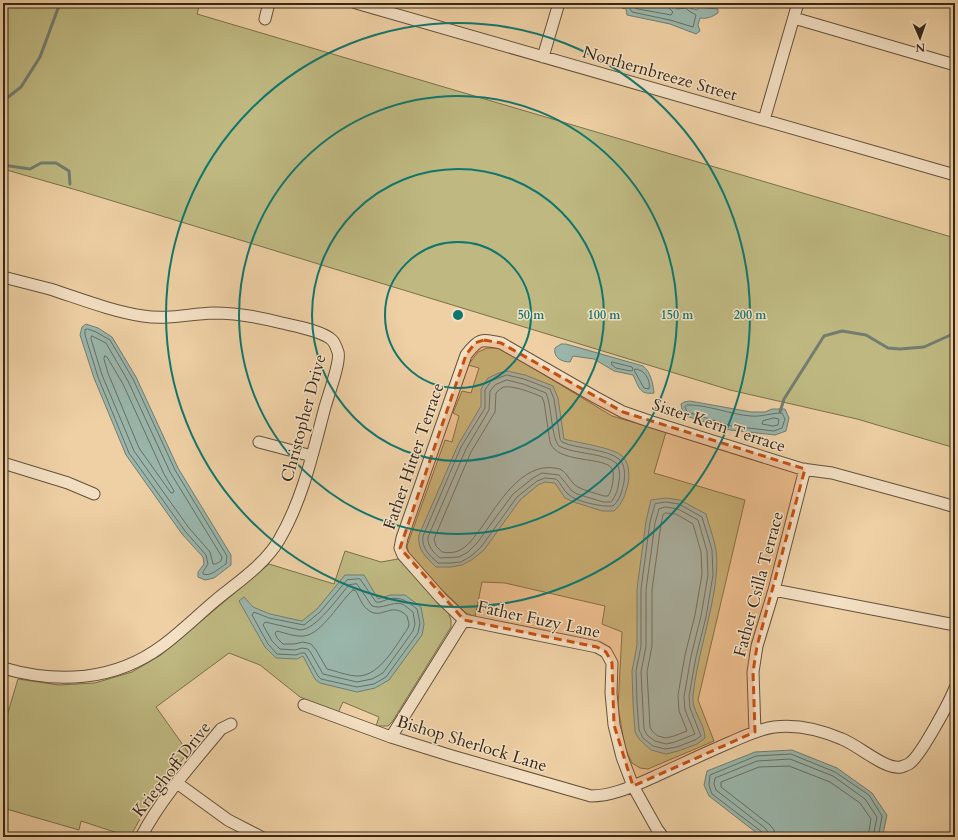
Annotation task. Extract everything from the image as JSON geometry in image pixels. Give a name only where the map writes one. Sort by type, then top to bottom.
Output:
[{"type":"street","points":[[264,19],[269,3]]},
{"type":"street","name":"Northernbreeze Street","points":[[356,3],[955,175]]},
{"type":"street","points":[[543,57],[559,3]]},
{"type":"street","points":[[764,120],[798,3]]},
{"type":"street","points":[[794,18],[955,65]]},
{"type":"street","name":"Christopher Drive","points":[[3,277],[49,289],[108,308],[145,317],[177,317],[210,313],[234,313],[289,325],[322,334],[332,341],[339,353],[335,374],[298,504],[278,543],[257,567],[161,647],[125,667],[99,674],[75,678],[22,674],[3,668]]},
{"type":"street","name":"Sister Kern Terrace","points":[[486,340],[501,342],[595,398],[623,412],[805,469],[832,473],[955,507]]},
{"type":"street","name":"Father Hitter Terrace","points":[[464,620],[403,555],[400,548],[402,538],[466,355],[475,343],[486,340]]},
{"type":"street","points":[[259,442],[312,456]]},
{"type":"street","points":[[3,463],[68,483],[94,494]]},
{"type":"street","name":"Father Csilla Terrace","points":[[756,732],[753,681],[756,646],[774,590],[805,469]]},
{"type":"street","points":[[774,590],[955,625]]},
{"type":"street","points":[[391,737],[464,620]]},
{"type":"street","name":"Father Fuzy Lane","points":[[464,620],[597,647],[606,652],[612,663],[611,693],[614,725],[622,757],[633,786]]},
{"type":"street","name":"Bishop Sherlock Lane","points":[[304,705],[391,737],[452,756],[591,796],[599,796],[618,792],[711,750],[756,732],[774,727],[801,727],[814,729],[843,739],[891,767],[901,767],[909,764],[918,753],[951,698],[955,688]]},
{"type":"street","name":"Krieghoff Drive","points":[[140,837],[147,824],[177,783],[221,729],[231,724]]},
{"type":"street","points":[[177,783],[228,820],[262,837]]},
{"type":"street","points":[[633,786],[663,837]]},
{"type":"highlighted area","points":[[484,340],[501,343],[623,412],[805,469],[757,646],[753,672],[755,732],[633,786],[614,725],[612,663],[606,652],[597,647],[464,620],[400,548],[466,355],[475,343]]},
{"type":"shaded area","points":[[3,3],[200,3],[197,14],[955,238],[955,448],[857,419],[730,390],[80,191],[3,169]]},
{"type":"shaded area","points":[[487,348],[500,348],[612,416],[666,432],[654,473],[745,500],[698,700],[714,741],[648,769],[640,768],[632,763],[625,748],[618,707],[622,632],[602,624],[605,606],[505,583],[482,582],[475,617],[466,613],[410,559],[407,546],[445,440],[452,442],[459,416],[453,413],[462,391],[471,393],[479,368],[468,365],[478,352]]},
{"type":"shaded area","points":[[345,551],[381,562],[398,559],[447,609],[451,620],[451,627],[392,722],[388,726],[376,726],[379,717],[343,702],[338,713],[300,697],[260,665],[229,653],[156,707],[188,752],[140,819],[130,837],[81,821],[79,830],[3,808],[3,729],[18,679],[59,685],[95,683],[132,672],[161,655],[269,564],[334,584]]},
{"type":"water","points":[[622,3],[675,3],[680,6],[685,3],[691,5],[690,8],[697,10],[699,7],[718,9],[718,13],[714,16],[700,18],[698,25],[700,31],[696,34],[670,24],[627,15],[626,9],[622,8]]},
{"type":"water","points":[[86,324],[98,328],[112,337],[136,377],[178,468],[231,555],[231,565],[214,578],[205,580],[198,577],[198,572],[204,564],[203,557],[182,534],[126,455],[94,378],[80,335],[82,327]]},
{"type":"water","points":[[561,344],[566,344],[643,366],[650,375],[654,393],[645,393],[642,391],[633,375],[614,371],[594,359],[573,356],[570,362],[561,360],[555,354],[555,348]]},
{"type":"water","points":[[507,371],[525,375],[553,386],[558,398],[564,439],[616,452],[624,458],[629,472],[625,495],[620,505],[614,511],[602,511],[565,498],[555,483],[545,482],[538,485],[520,500],[484,550],[473,559],[462,565],[436,567],[421,549],[419,545],[419,535],[458,445],[481,406],[481,389],[488,378]]},
{"type":"water","points":[[690,401],[751,412],[765,412],[772,409],[785,409],[789,418],[786,431],[775,435],[730,430],[683,415],[681,404]]},
{"type":"water","points":[[666,498],[680,500],[706,514],[716,550],[717,560],[714,592],[697,669],[693,695],[694,706],[703,727],[705,738],[697,744],[666,754],[651,750],[640,740],[635,732],[632,671],[637,645],[637,589],[646,521],[651,500]]},
{"type":"water","points":[[345,575],[364,575],[378,599],[390,595],[405,595],[421,607],[424,624],[422,635],[389,680],[375,688],[357,692],[320,683],[315,679],[303,656],[297,659],[276,658],[265,647],[239,601],[244,597],[253,607],[270,614],[302,621],[317,609]]},
{"type":"water","points":[[792,750],[837,768],[872,793],[887,815],[883,834],[894,837],[762,837],[709,796],[704,785],[707,771],[755,752]]},
{"type":"waterway","points":[[3,101],[21,87],[40,57],[60,3]]},
{"type":"waterway","points":[[3,165],[30,169],[41,163],[56,163],[69,171],[70,184]]},
{"type":"waterway","points":[[780,412],[784,399],[824,336],[842,331],[866,335],[888,348],[900,349],[924,347],[955,333]]}]
